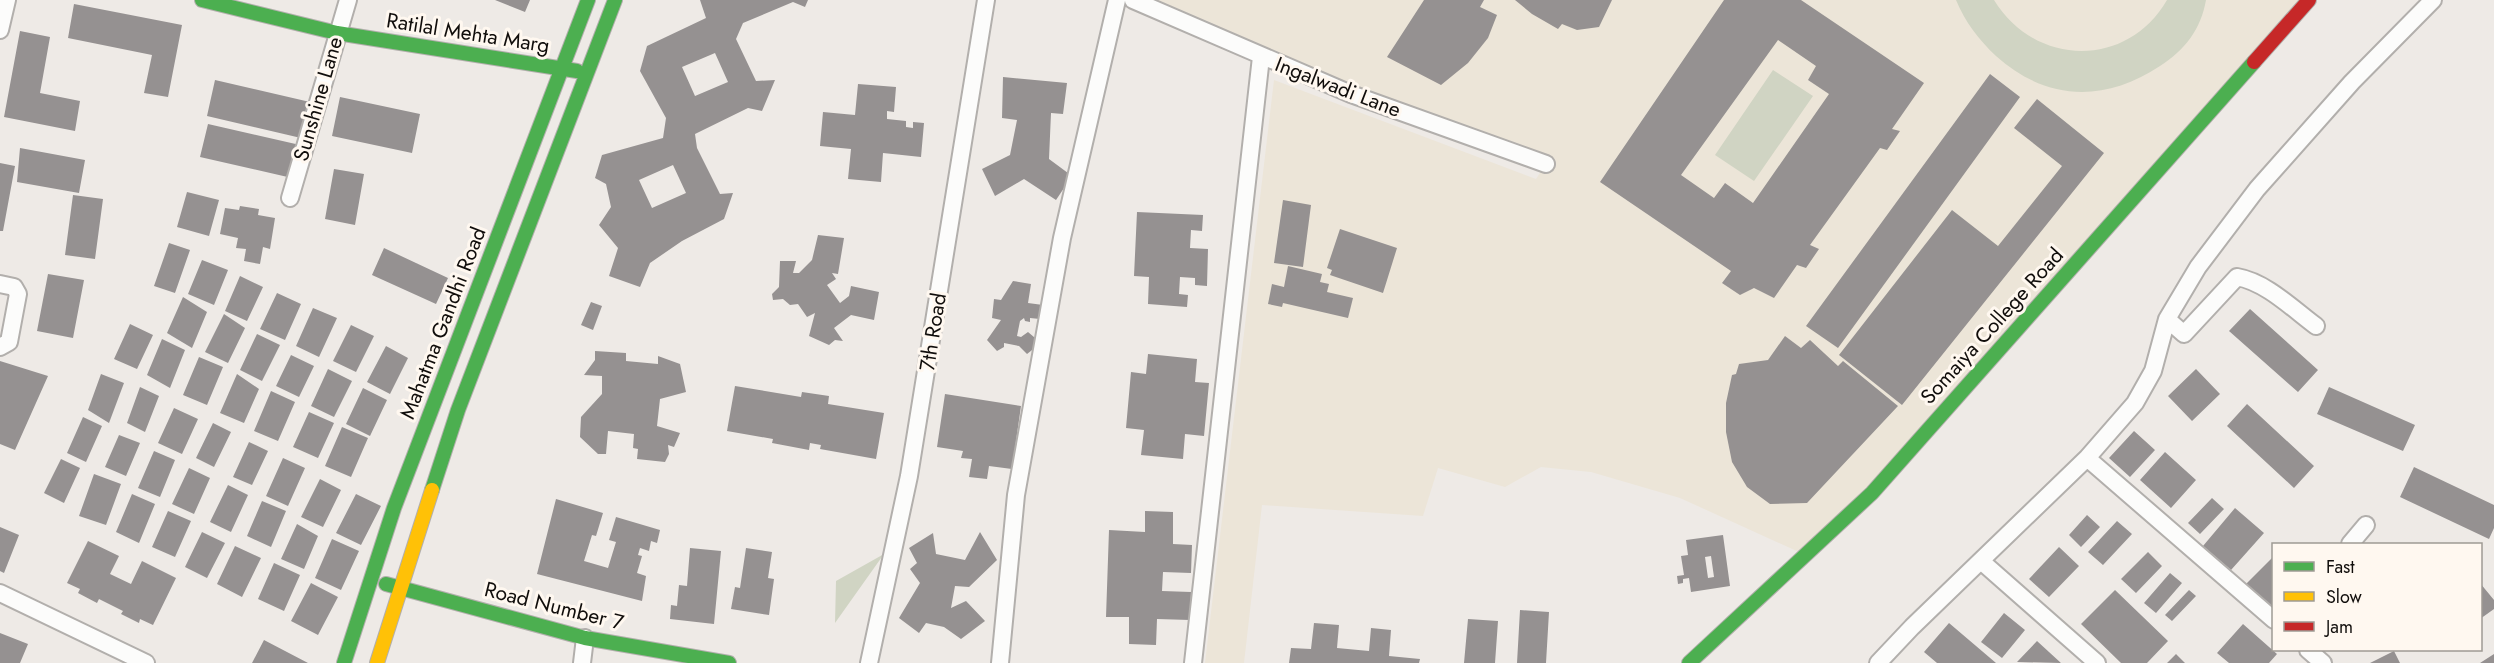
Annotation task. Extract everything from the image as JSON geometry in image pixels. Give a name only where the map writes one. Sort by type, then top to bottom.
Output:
[{"type":"street","points":[[0,30],[7,0]]},
{"type":"street","name":"Ratilal Mehta Marg","points":[[202,0],[337,33],[587,72]]},
{"type":"street","name":"Sunshine Lane","points":[[290,198],[348,0]]},
{"type":"street","name":"Mahatma Gandhi Road","points":[[344,663],[394,508],[588,0]]},
{"type":"street","points":[[377,663],[458,410],[615,0]]},
{"type":"street","name":"7th Road","points":[[869,663],[909,476],[986,0]]},
{"type":"street","points":[[1000,663],[1016,495],[1062,238],[1117,0]]},
{"type":"street","name":"Ingalwadi Lane","points":[[1133,0],[1351,94],[1546,164]]},
{"type":"street","name":"Somaiya College Road","points":[[1689,663],[1872,493],[2309,0]]},
{"type":"street","points":[[1888,660],[1981,561],[2087,458],[2136,403],[2153,371],[2167,319],[2198,267],[2257,189],[2352,82],[2433,0]]},
{"type":"street","points":[[1193,663],[1261,57]]},
{"type":"street","points":[[2167,319],[2184,334],[2237,277],[2260,285],[2316,326]]},
{"type":"street","points":[[0,284],[14,287],[18,294],[9,342],[0,347]]},
{"type":"street","points":[[2087,458],[2272,618]]},
{"type":"street","points":[[2351,543],[2366,525]]},
{"type":"street","points":[[1981,561],[2097,663]]},
{"type":"street","name":"Road Number 7","points":[[371,579],[585,638],[729,663]]},
{"type":"street","points":[[0,592],[146,663]]},
{"type":"street","points":[[582,663],[585,638]]},
{"type":"street","points":[[2309,651],[2323,663]]},
{"type":"shaded area","points":[[1141,0],[2303,0],[1868,488],[1799,552],[1680,498],[1591,472],[1541,467],[1505,487],[1438,468],[1423,516],[1262,505],[1244,663],[1205,663],[1274,80],[1536,179],[1546,164],[1353,91]]},
{"type":"green space","points":[[1956,0],[1994,0],[2012,22],[2033,38],[2056,48],[2081,51],[2105,48],[2129,39],[2150,23],[2167,0],[2206,0],[2196,29],[2184,46],[2169,60],[2139,78],[2118,86],[2097,91],[2076,92],[2055,89],[2035,82],[2015,71],[1996,56],[1978,37]]},
{"type":"green space","points":[[1773,70],[1813,96],[1754,181],[1715,155]]},
{"type":"green space","points":[[884,554],[835,623],[836,581]]},
{"type":"building","points":[[495,0],[530,0],[525,12]]},
{"type":"building","points":[[700,0],[808,0],[805,7],[793,2],[743,23],[736,39],[756,81],[775,80],[762,111],[748,108],[695,134],[697,148],[720,194],[733,193],[724,219],[682,241],[650,263],[640,287],[609,276],[618,248],[599,225],[611,207],[606,184],[595,178],[602,155],[663,138],[666,118],[640,71],[647,46],[706,18]],"holes":[[[715,53],[728,82],[695,96],[682,67]],[[673,165],[686,193],[652,208],[639,180]]]},
{"type":"building","points":[[1424,0],[1484,0],[1480,7],[1497,15],[1488,38],[1468,63],[1441,85],[1387,57]]},
{"type":"building","points":[[1515,0],[1612,0],[1599,27],[1577,30],[1562,24],[1558,29],[1532,14]]},
{"type":"building","points":[[1724,0],[1801,0],[1924,83],[1892,129],[1900,131],[1887,150],[1880,148],[1810,245],[1819,249],[1806,268],[1797,265],[1774,298],[1754,288],[1740,295],[1722,283],[1731,271],[1600,182]],"holes":[[[1778,40],[1816,66],[1808,80],[1829,94],[1753,203],[1725,183],[1714,198],[1681,175]]]},
{"type":"building","points":[[74,4],[182,25],[168,97],[144,93],[152,55],[68,38]]},
{"type":"building","points":[[20,31],[50,37],[40,93],[80,101],[75,131],[4,117]]},
{"type":"building","points":[[1990,74],[2020,97],[1838,348],[1806,326]]},
{"type":"building","points":[[1003,77],[1067,83],[1063,114],[1051,113],[1049,159],[1072,176],[1056,200],[1024,179],[995,196],[982,169],[1010,155],[1017,120],[1002,118]]},
{"type":"building","points":[[215,80],[310,102],[301,138],[207,116]]},
{"type":"building","points":[[858,84],[896,87],[894,112],[887,111],[887,119],[906,121],[906,127],[913,128],[913,122],[924,123],[921,157],[883,153],[881,182],[848,179],[851,149],[820,146],[823,112],[855,115]]},
{"type":"building","points":[[340,97],[420,114],[412,153],[332,136]]},
{"type":"building","points":[[2037,99],[2104,153],[1902,405],[1839,355],[1952,210],[1998,246],[2062,166],[2014,128]]},
{"type":"building","points":[[208,124],[300,145],[292,178],[200,157]]},
{"type":"building","points":[[20,148],[85,160],[79,193],[17,182]]},
{"type":"building","points":[[0,163],[15,166],[3,231],[0,231]]},
{"type":"building","points":[[334,169],[364,174],[355,225],[325,219]]},
{"type":"building","points":[[187,192],[219,200],[209,236],[177,227]]},
{"type":"building","points":[[73,195],[103,199],[95,259],[65,255]]},
{"type":"building","points":[[1283,200],[1311,205],[1303,267],[1274,263]]},
{"type":"building","points":[[240,206],[259,209],[258,215],[275,218],[270,249],[263,247],[260,264],[244,261],[246,249],[236,248],[238,238],[220,234],[225,208],[239,210]]},
{"type":"building","points":[[1137,212],[1203,215],[1202,231],[1191,230],[1190,248],[1208,249],[1207,286],[1195,285],[1195,278],[1180,277],[1179,294],[1188,295],[1187,307],[1148,304],[1149,277],[1134,276]]},
{"type":"building","points":[[1340,229],[1397,248],[1383,293],[1330,275],[1332,270],[1327,268]]},
{"type":"building","points":[[818,235],[844,238],[838,274],[832,273],[836,279],[827,285],[840,303],[849,296],[851,286],[879,292],[874,320],[851,315],[834,328],[843,341],[835,340],[829,345],[809,336],[815,313],[807,317],[798,304],[790,305],[783,299],[773,300],[772,294],[779,287],[780,261],[796,261],[793,273],[799,273],[812,260]]},
{"type":"building","points":[[169,243],[190,250],[175,293],[154,286]]},
{"type":"building","points":[[384,248],[448,278],[436,304],[372,275]]},
{"type":"building","points":[[202,260],[228,270],[214,305],[188,294]]},
{"type":"building","points":[[1288,266],[1322,274],[1320,282],[1329,284],[1327,292],[1353,298],[1348,318],[1283,303],[1282,307],[1268,304],[1272,284],[1284,287]]},
{"type":"building","points":[[48,274],[84,280],[73,338],[37,331]]},
{"type":"building","points":[[240,276],[263,287],[247,321],[225,311]]},
{"type":"building","points":[[1013,281],[1031,284],[1028,303],[1043,305],[1040,319],[1030,318],[1030,322],[1025,321],[1024,318],[1020,321],[1017,336],[1021,337],[1028,332],[1041,343],[1027,354],[1019,346],[1004,343],[1004,347],[997,351],[987,340],[1001,320],[992,318],[994,299],[1001,300]]},
{"type":"building","points":[[277,293],[301,304],[285,340],[260,329]]},
{"type":"building","points":[[183,297],[207,312],[192,348],[167,333]]},
{"type":"building","points":[[591,302],[602,306],[593,330],[581,325]]},
{"type":"building","points":[[313,308],[337,318],[319,357],[296,346]]},
{"type":"building","points":[[2250,309],[2318,370],[2298,392],[2229,331]]},
{"type":"building","points":[[224,314],[245,328],[228,363],[205,352]]},
{"type":"building","points":[[130,324],[153,335],[137,369],[114,359]]},
{"type":"building","points":[[351,325],[374,336],[356,372],[333,361]]},
{"type":"building","points":[[257,334],[280,345],[262,381],[240,370]]},
{"type":"building","points":[[1785,336],[1801,348],[1810,340],[1838,366],[1843,361],[1898,406],[1807,503],[1770,504],[1747,487],[1732,462],[1726,432],[1726,403],[1732,375],[1736,374],[1739,364],[1768,360]]},
{"type":"building","points":[[162,339],[185,350],[170,388],[147,375]]},
{"type":"building","points":[[386,346],[408,358],[390,394],[367,382]]},
{"type":"building","points":[[595,351],[626,353],[626,361],[658,364],[658,356],[680,364],[686,392],[660,399],[657,426],[680,433],[674,447],[668,445],[669,454],[665,462],[637,459],[638,449],[633,448],[634,434],[608,431],[606,454],[598,454],[580,437],[581,417],[602,394],[602,376],[584,375],[595,360]]},
{"type":"building","points":[[1148,354],[1197,359],[1195,382],[1209,383],[1204,436],[1185,434],[1183,459],[1141,455],[1144,430],[1126,428],[1131,372],[1146,374]]},
{"type":"building","points":[[291,355],[314,366],[299,397],[276,386]]},
{"type":"building","points":[[199,357],[223,367],[207,405],[183,395]]},
{"type":"building","points":[[0,361],[48,376],[15,450],[0,444]]},
{"type":"building","points":[[328,369],[352,381],[334,417],[311,406]]},
{"type":"building","points":[[2196,369],[2220,394],[2192,421],[2168,396]]},
{"type":"building","points":[[101,374],[124,383],[109,423],[88,410]]},
{"type":"building","points":[[237,374],[259,389],[244,423],[220,413]]},
{"type":"building","points":[[735,386],[801,397],[802,392],[829,396],[828,404],[884,413],[876,459],[820,449],[821,445],[810,443],[809,450],[772,443],[773,439],[727,431]]},
{"type":"building","points":[[140,387],[159,396],[145,432],[127,423]]},
{"type":"building","points":[[2329,387],[2415,425],[2403,451],[2317,414]]},
{"type":"building","points":[[363,388],[387,400],[370,436],[346,424]]},
{"type":"building","points":[[271,391],[295,402],[278,441],[254,431]]},
{"type":"building","points":[[945,394],[1021,406],[1012,469],[989,466],[987,479],[969,477],[972,459],[961,458],[963,451],[937,447]]},
{"type":"building","points":[[2247,404],[2314,466],[2294,488],[2227,426]]},
{"type":"building","points":[[174,408],[198,419],[182,454],[158,443]]},
{"type":"building","points":[[309,412],[334,423],[318,458],[293,447]]},
{"type":"building","points":[[83,417],[102,426],[86,462],[67,453]]},
{"type":"building","points":[[213,423],[231,432],[214,467],[196,458]]},
{"type":"building","points":[[342,427],[368,438],[351,477],[325,466]]},
{"type":"building","points":[[2134,431],[2155,450],[2130,477],[2109,458]]},
{"type":"building","points":[[119,435],[140,443],[126,476],[105,467]]},
{"type":"building","points":[[249,442],[268,451],[252,485],[233,477]]},
{"type":"building","points":[[154,451],[175,460],[160,497],[138,488]]},
{"type":"building","points":[[2165,452],[2196,480],[2171,508],[2140,480]]},
{"type":"building","points":[[283,458],[305,468],[288,506],[266,496]]},
{"type":"building","points":[[61,459],[80,468],[64,503],[44,493]]},
{"type":"building","points":[[2414,467],[2494,505],[2494,528],[2489,539],[2400,497]]},
{"type":"building","points":[[189,468],[210,478],[194,514],[172,504]]},
{"type":"building","points":[[94,474],[121,484],[106,525],[79,516]]},
{"type":"building","points":[[320,479],[341,490],[323,527],[301,517]]},
{"type":"building","points":[[228,485],[248,495],[231,532],[210,522]]},
{"type":"building","points":[[132,494],[155,504],[139,543],[116,532]]},
{"type":"building","points":[[356,494],[381,506],[361,545],[336,533]]},
{"type":"building","points":[[2212,498],[2224,509],[2200,534],[2188,523]]},
{"type":"building","points":[[556,499],[603,513],[596,536],[592,535],[584,561],[608,568],[616,542],[609,540],[616,517],[660,530],[657,543],[651,541],[649,551],[640,548],[638,555],[642,556],[637,573],[646,576],[642,601],[537,574]]},
{"type":"building","points":[[262,501],[286,511],[271,547],[247,536]]},
{"type":"building","points":[[2235,508],[2264,533],[2231,570],[2203,546]]},
{"type":"building","points":[[168,511],[191,521],[175,557],[152,547]]},
{"type":"building","points":[[1145,511],[1173,512],[1173,544],[1192,545],[1191,573],[1163,572],[1162,591],[1191,592],[1190,620],[1157,619],[1156,645],[1129,644],[1129,617],[1106,617],[1109,530],[1145,532]]},
{"type":"building","points":[[2087,515],[2100,527],[2081,547],[2069,535]]},
{"type":"building","points":[[2117,521],[2132,534],[2103,565],[2088,552]]},
{"type":"building","points":[[297,524],[318,536],[304,569],[281,559]]},
{"type":"building","points":[[0,527],[19,535],[4,573],[0,571]]},
{"type":"building","points":[[202,532],[225,543],[207,578],[185,567]]},
{"type":"building","points":[[980,532],[997,560],[969,587],[955,586],[951,608],[966,601],[985,621],[961,639],[944,627],[926,623],[919,633],[899,618],[920,583],[910,569],[917,563],[909,548],[933,533],[936,554],[965,560]]},
{"type":"building","points":[[1723,535],[1730,586],[1691,592],[1689,578],[1683,579],[1683,583],[1678,584],[1677,576],[1684,575],[1681,556],[1688,555],[1686,540]],"holes":[[[1711,556],[1714,577],[1708,578],[1705,557]]]},
{"type":"building","points":[[332,539],[359,551],[341,590],[315,578]]},
{"type":"building","points":[[88,541],[119,556],[110,574],[131,584],[142,561],[176,578],[153,625],[140,619],[139,623],[121,614],[123,611],[99,599],[97,603],[78,593],[80,589],[67,583]]},
{"type":"building","points":[[235,546],[261,558],[242,597],[217,584]]},
{"type":"building","points":[[2059,547],[2079,566],[2049,597],[2029,579]]},
{"type":"building","points":[[690,548],[721,551],[714,624],[670,619],[671,605],[677,606],[679,585],[687,586]]},
{"type":"building","points":[[746,548],[772,552],[768,578],[774,579],[769,615],[731,609],[735,587],[740,588]]},
{"type":"building","points":[[2148,552],[2162,566],[2136,593],[2121,579]]},
{"type":"building","points":[[2272,558],[2272,610],[2246,584]]},
{"type":"building","points":[[274,563],[300,575],[284,611],[258,599]]},
{"type":"building","points":[[2170,573],[2182,583],[2156,613],[2144,603]]},
{"type":"building","points":[[311,583],[338,597],[318,635],[291,621]]},
{"type":"building","points":[[2482,585],[2494,600],[2494,609],[2482,618]]},
{"type":"building","points":[[2115,590],[2168,641],[2147,663],[2121,663],[2081,624]]},
{"type":"building","points":[[2189,590],[2196,596],[2172,621],[2165,615]]},
{"type":"building","points":[[1520,610],[1549,612],[1546,663],[1517,663]]},
{"type":"building","points":[[2004,613],[2025,630],[2002,658],[1981,642]]},
{"type":"building","points":[[1468,619],[1498,621],[1495,663],[1464,663]]},
{"type":"building","points":[[1314,623],[1339,625],[1337,648],[1369,651],[1371,628],[1391,630],[1389,656],[1420,659],[1419,663],[1289,663],[1291,648],[1311,649]]},
{"type":"building","points":[[1949,623],[1996,663],[1937,663],[1924,652]]},
{"type":"building","points":[[2243,624],[2277,654],[2269,663],[2229,663],[2217,653]]},
{"type":"building","points":[[0,633],[28,644],[20,663],[0,663]]},
{"type":"building","points":[[264,640],[308,663],[252,663]]},
{"type":"building","points":[[2037,641],[2061,663],[2017,662]]},
{"type":"building","points":[[2394,651],[2400,663],[2370,663]]},
{"type":"building","points":[[2176,654],[2185,663],[2167,663]]},
{"type":"building","points":[[2494,654],[2494,663],[2480,663]]},
{"type":"traffic: fast","points":[[202,0],[337,33],[577,71]]},
{"type":"traffic: fast","points":[[344,663],[394,508],[588,0]]},
{"type":"traffic: fast","points":[[432,490],[458,410],[615,0]]},
{"type":"traffic: fast","points":[[1689,663],[1872,493],[2254,62]]},
{"type":"traffic: fast","points":[[386,584],[585,638],[729,663]]},
{"type":"traffic: slow","points":[[377,663],[432,490]]},
{"type":"traffic: jam","points":[[2254,62],[2309,0]]}]
